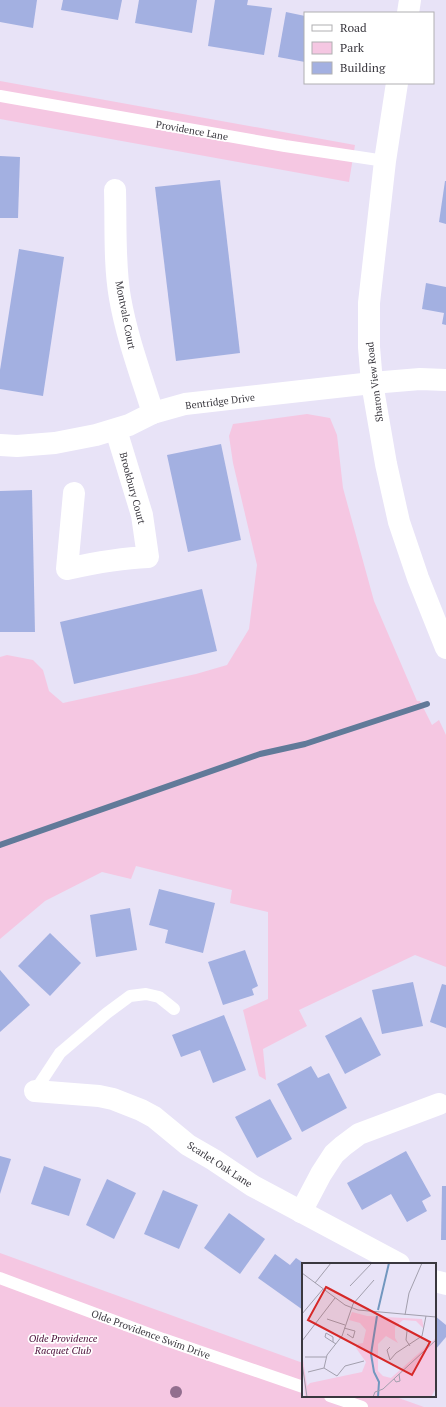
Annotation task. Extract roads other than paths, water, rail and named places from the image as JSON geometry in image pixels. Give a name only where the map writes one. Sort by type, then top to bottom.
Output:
[{"type":"street","points":[[408,12],[410,0]]},
{"type":"street","name":"Sharon View Road","points":[[397,84],[385,161],[369,303],[369,346],[372,384],[386,464],[399,522],[418,578],[446,648]]},
{"type":"street","name":"Montvale Court","points":[[115,190],[120,297],[129,341],[153,413]]},
{"type":"street","name":"Bentridge Drive","points":[[0,445],[17,446],[55,443],[96,435],[129,425],[153,413],[185,404],[420,379],[446,380]]},
{"type":"street","name":"Brookbury Court","points":[[74,493],[67,570],[89,564],[120,559],[148,557],[142,515],[116,430]]},
{"type":"street","name":"Scarlet Oak Lane","points":[[35,1091],[99,1096],[113,1099],[141,1110],[154,1117],[188,1145],[253,1186],[397,1263]]},
{"type":"street","points":[[301,1212],[321,1174],[334,1154],[343,1146],[359,1134],[439,1104]]},
{"type":"street","points":[[436,1281],[446,1284]]},
{"type":"lane","name":"Providence Lane","points":[[0,96],[261,142],[385,161]]},
{"type":"lane","points":[[35,1091],[60,1053],[107,1013],[130,996],[146,994],[159,997],[174,1009]]},
{"type":"lane","name":"Olde Providence Swim Drive","points":[[0,1278],[163,1339],[302,1387]]},
{"type":"lane","points":[[333,1397],[362,1407]]},
{"type":"waterway","points":[[0,845],[260,754],[305,744],[427,704]]},
{"type":"park label","name":"Olde Providence Racquet Club","points":[[63,1344]]}]
